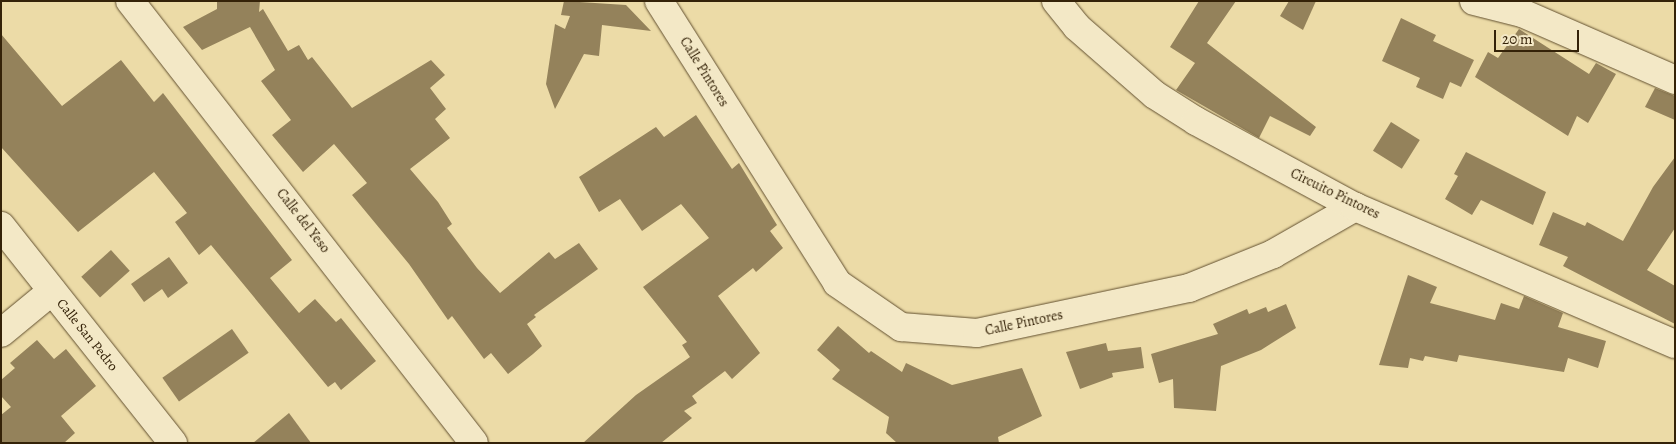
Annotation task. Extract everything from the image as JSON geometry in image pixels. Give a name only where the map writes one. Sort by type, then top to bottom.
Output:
[{"type":"street","name":"Calle del Yeso","points":[[130,1],[474,443]]},
{"type":"street","name":"Calle Pintores","points":[[659,1],[838,283],[901,326],[978,332],[1189,288],[1274,254],[1356,208]]},
{"type":"street","name":"Circuito Pintores","points":[[1056,1],[1077,27],[1155,96],[1356,208],[1675,344]]},
{"type":"street","points":[[1474,1],[1522,13],[1675,80]]},
{"type":"street","name":"Calle San Pedro","points":[[1,226],[173,443]]},
{"type":"street","points":[[1,333],[52,291]]},
{"type":"building","points":[[217,1],[260,1],[259,12],[263,9],[288,51],[299,45],[308,60],[312,57],[352,108],[431,60],[445,75],[430,88],[446,109],[435,119],[450,138],[410,169],[438,202],[452,224],[447,228],[477,268],[500,293],[549,252],[555,259],[579,243],[598,269],[534,315],[536,317],[527,324],[542,346],[508,374],[491,353],[484,359],[452,316],[448,320],[409,264],[352,195],[367,183],[334,144],[303,172],[272,135],[291,120],[261,81],[275,70],[250,27],[202,50],[183,27],[217,9]]},
{"type":"building","points":[[564,1],[626,5],[651,31],[602,25],[599,56],[584,54],[555,109],[546,84],[555,24],[565,29],[570,16],[561,15]]},
{"type":"building","points":[[1199,1],[1236,1],[1207,43],[1316,127],[1310,136],[1270,116],[1259,138],[1176,90],[1195,63],[1170,47]]},
{"type":"building","points":[[1289,1],[1316,1],[1303,30],[1280,16]]},
{"type":"building","points":[[1401,18],[1436,35],[1433,41],[1474,60],[1461,87],[1450,82],[1443,99],[1416,87],[1420,78],[1382,61]]},
{"type":"building","points":[[1519,29],[1589,74],[1596,63],[1616,74],[1588,123],[1577,116],[1568,136],[1475,77],[1488,52],[1498,58]]},
{"type":"building","points":[[1,34],[62,106],[121,60],[154,102],[163,93],[292,260],[270,278],[299,313],[315,299],[336,322],[341,318],[376,361],[341,390],[335,382],[328,387],[211,245],[199,255],[175,222],[187,213],[154,172],[78,232],[1,147]]},
{"type":"building","points":[[1655,88],[1675,96],[1675,120],[1645,107]]},
{"type":"building","points":[[696,115],[732,169],[739,163],[777,225],[770,231],[783,248],[756,272],[753,268],[718,296],[760,353],[732,379],[725,371],[692,396],[697,403],[684,411],[692,418],[661,443],[583,443],[636,395],[690,357],[682,345],[687,342],[643,287],[709,238],[681,204],[642,231],[620,199],[599,212],[579,177],[656,127],[664,137]]},
{"type":"building","points":[[1391,122],[1420,140],[1402,169],[1373,151]]},
{"type":"building","points":[[1466,152],[1546,192],[1533,225],[1481,200],[1472,215],[1445,199],[1458,176],[1454,174]]},
{"type":"building","points":[[1675,157],[1675,228],[1647,270],[1675,286],[1675,324],[1563,266],[1568,257],[1539,245],[1553,212],[1585,226],[1587,222],[1623,241],[1653,187]]},
{"type":"building","points":[[111,250],[130,271],[100,298],[81,277]]},
{"type":"building","points":[[169,257],[188,283],[168,298],[162,289],[144,302],[131,284]]},
{"type":"building","points":[[1408,275],[1437,287],[1430,303],[1495,320],[1501,303],[1519,309],[1524,296],[1563,313],[1558,327],[1606,341],[1598,368],[1568,358],[1564,372],[1459,355],[1457,362],[1425,356],[1423,361],[1410,358],[1408,368],[1379,365]]},
{"type":"building","points":[[1286,304],[1296,328],[1261,350],[1221,366],[1216,411],[1174,408],[1173,379],[1159,383],[1151,354],[1218,334],[1213,324],[1247,309],[1249,314],[1266,307],[1268,312]]},
{"type":"building","points":[[838,326],[869,353],[871,351],[902,372],[906,363],[952,385],[1022,368],[1042,416],[998,437],[999,443],[897,443],[886,433],[889,417],[832,379],[840,370],[817,350]]},
{"type":"building","points":[[232,329],[249,353],[179,402],[162,378]]},
{"type":"building","points":[[37,340],[54,359],[66,349],[96,386],[61,416],[75,433],[64,443],[1,443],[1,415],[11,407],[1,396],[1,380],[15,368],[10,363]]},
{"type":"building","points":[[1106,343],[1108,351],[1141,347],[1144,368],[1112,373],[1113,377],[1080,389],[1066,352]]},
{"type":"building","points":[[289,413],[311,443],[253,443]]}]
